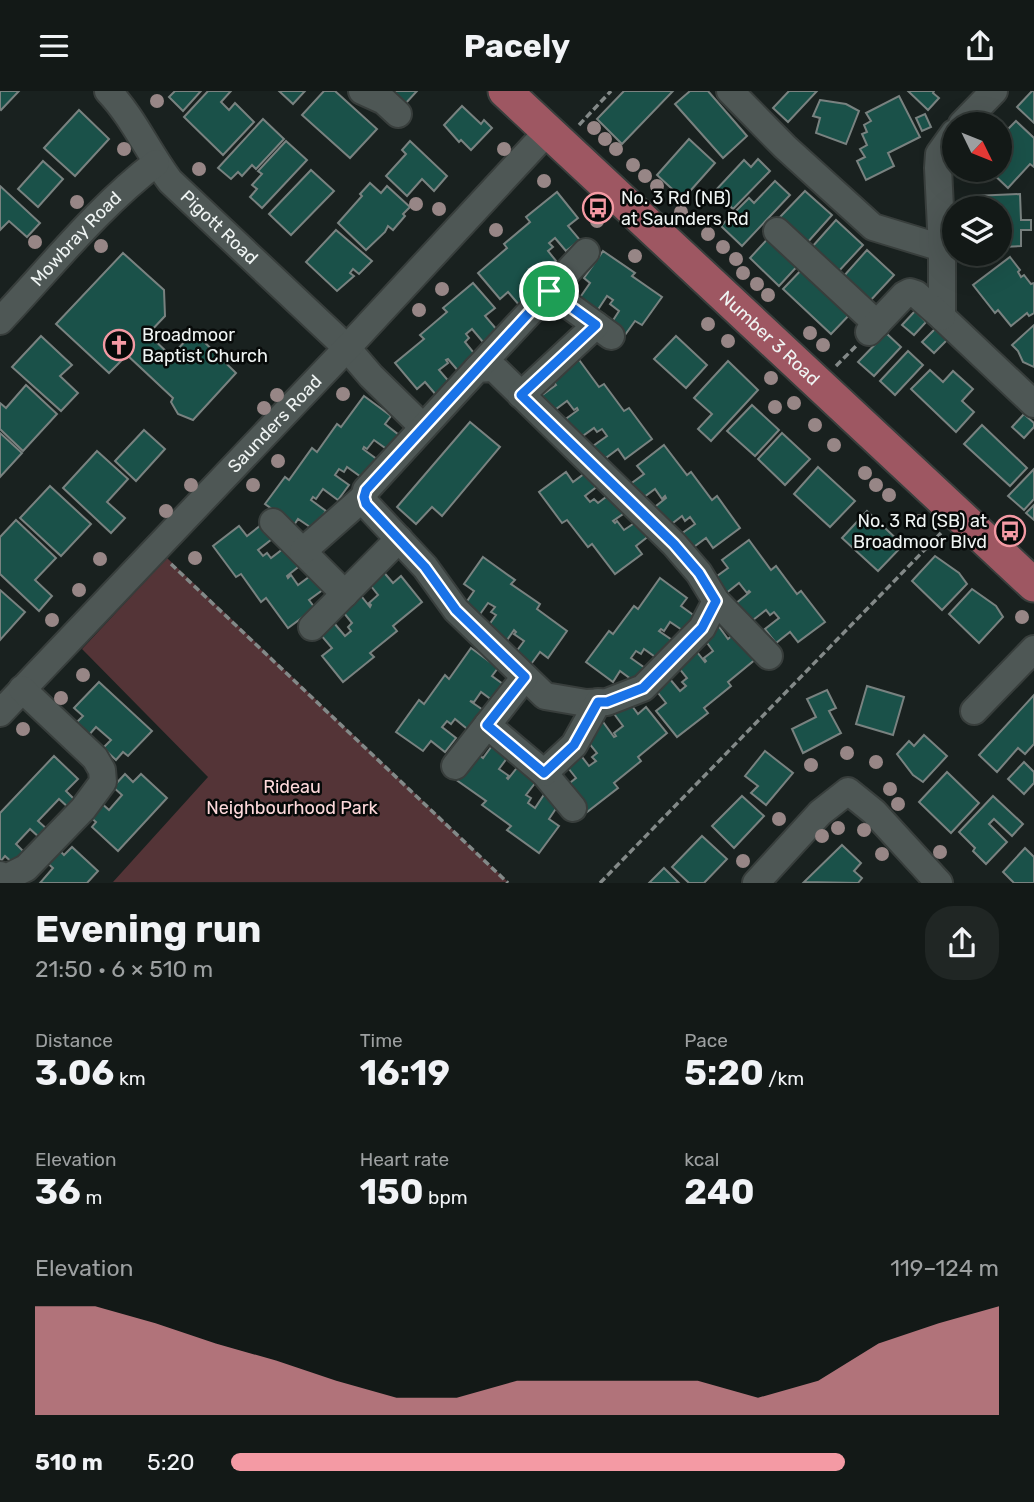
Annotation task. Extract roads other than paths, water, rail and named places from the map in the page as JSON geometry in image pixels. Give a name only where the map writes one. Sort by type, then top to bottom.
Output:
[{"type":"main road","name":"Number 3 Road","points":[[505,91],[562,129],[1034,585]]},
{"type":"street","name":"Pigott Road","points":[[108,91],[130,117],[156,163],[170,181],[347,348],[371,376],[423,427]]},
{"type":"street","points":[[362,91],[384,101],[398,114]]},
{"type":"street","points":[[730,91],[785,147],[873,227],[942,248],[939,154],[942,150]]},
{"type":"street","points":[[974,112],[994,91]]},
{"type":"street","name":"Saunders Road","points":[[0,713],[347,348],[562,129]]},
{"type":"street","name":"Mowbray Road","points":[[0,321],[110,204],[136,178],[156,163]]},
{"type":"street","points":[[777,231],[873,328],[904,295],[910,292],[916,294],[1034,404]]},
{"type":"street","points":[[586,252],[366,490],[366,504],[425,567],[456,610],[545,696],[586,703],[607,702],[643,688],[702,628],[716,601]]},
{"type":"street","points":[[942,266],[942,317]]},
{"type":"street","points":[[521,395],[603,331],[549,291]]},
{"type":"street","points":[[477,369],[496,370],[674,544],[699,573],[716,601],[769,656]]},
{"type":"street","points":[[303,551],[364,497]]},
{"type":"street","points":[[273,522],[345,594]]},
{"type":"street","points":[[312,627],[399,539]]},
{"type":"street","points":[[975,711],[1034,649]]},
{"type":"street","points":[[455,766],[525,677]]},
{"type":"street","points":[[0,875],[6,878],[26,868],[83,809],[103,782],[102,770],[95,758],[22,689]]},
{"type":"street","points":[[544,773],[574,745],[598,702]]},
{"type":"street","points":[[487,725],[544,773],[573,808]]},
{"type":"street","points":[[756,883],[820,813],[848,791],[874,812],[939,883]]},
{"type":"place","name":"No. 3 Rd (NB) at Saunders Rd","points":[[598,208]]},
{"type":"place","name":"Broadmoor Baptist Church","points":[[119,345]]},
{"type":"place","name":"No. 3 Rd (SB) at Broadmoor Blvd","points":[[1010,531]]},
{"type":"park label","name":"Rideau Neighbourhood Park","points":[[292,798]]}]
